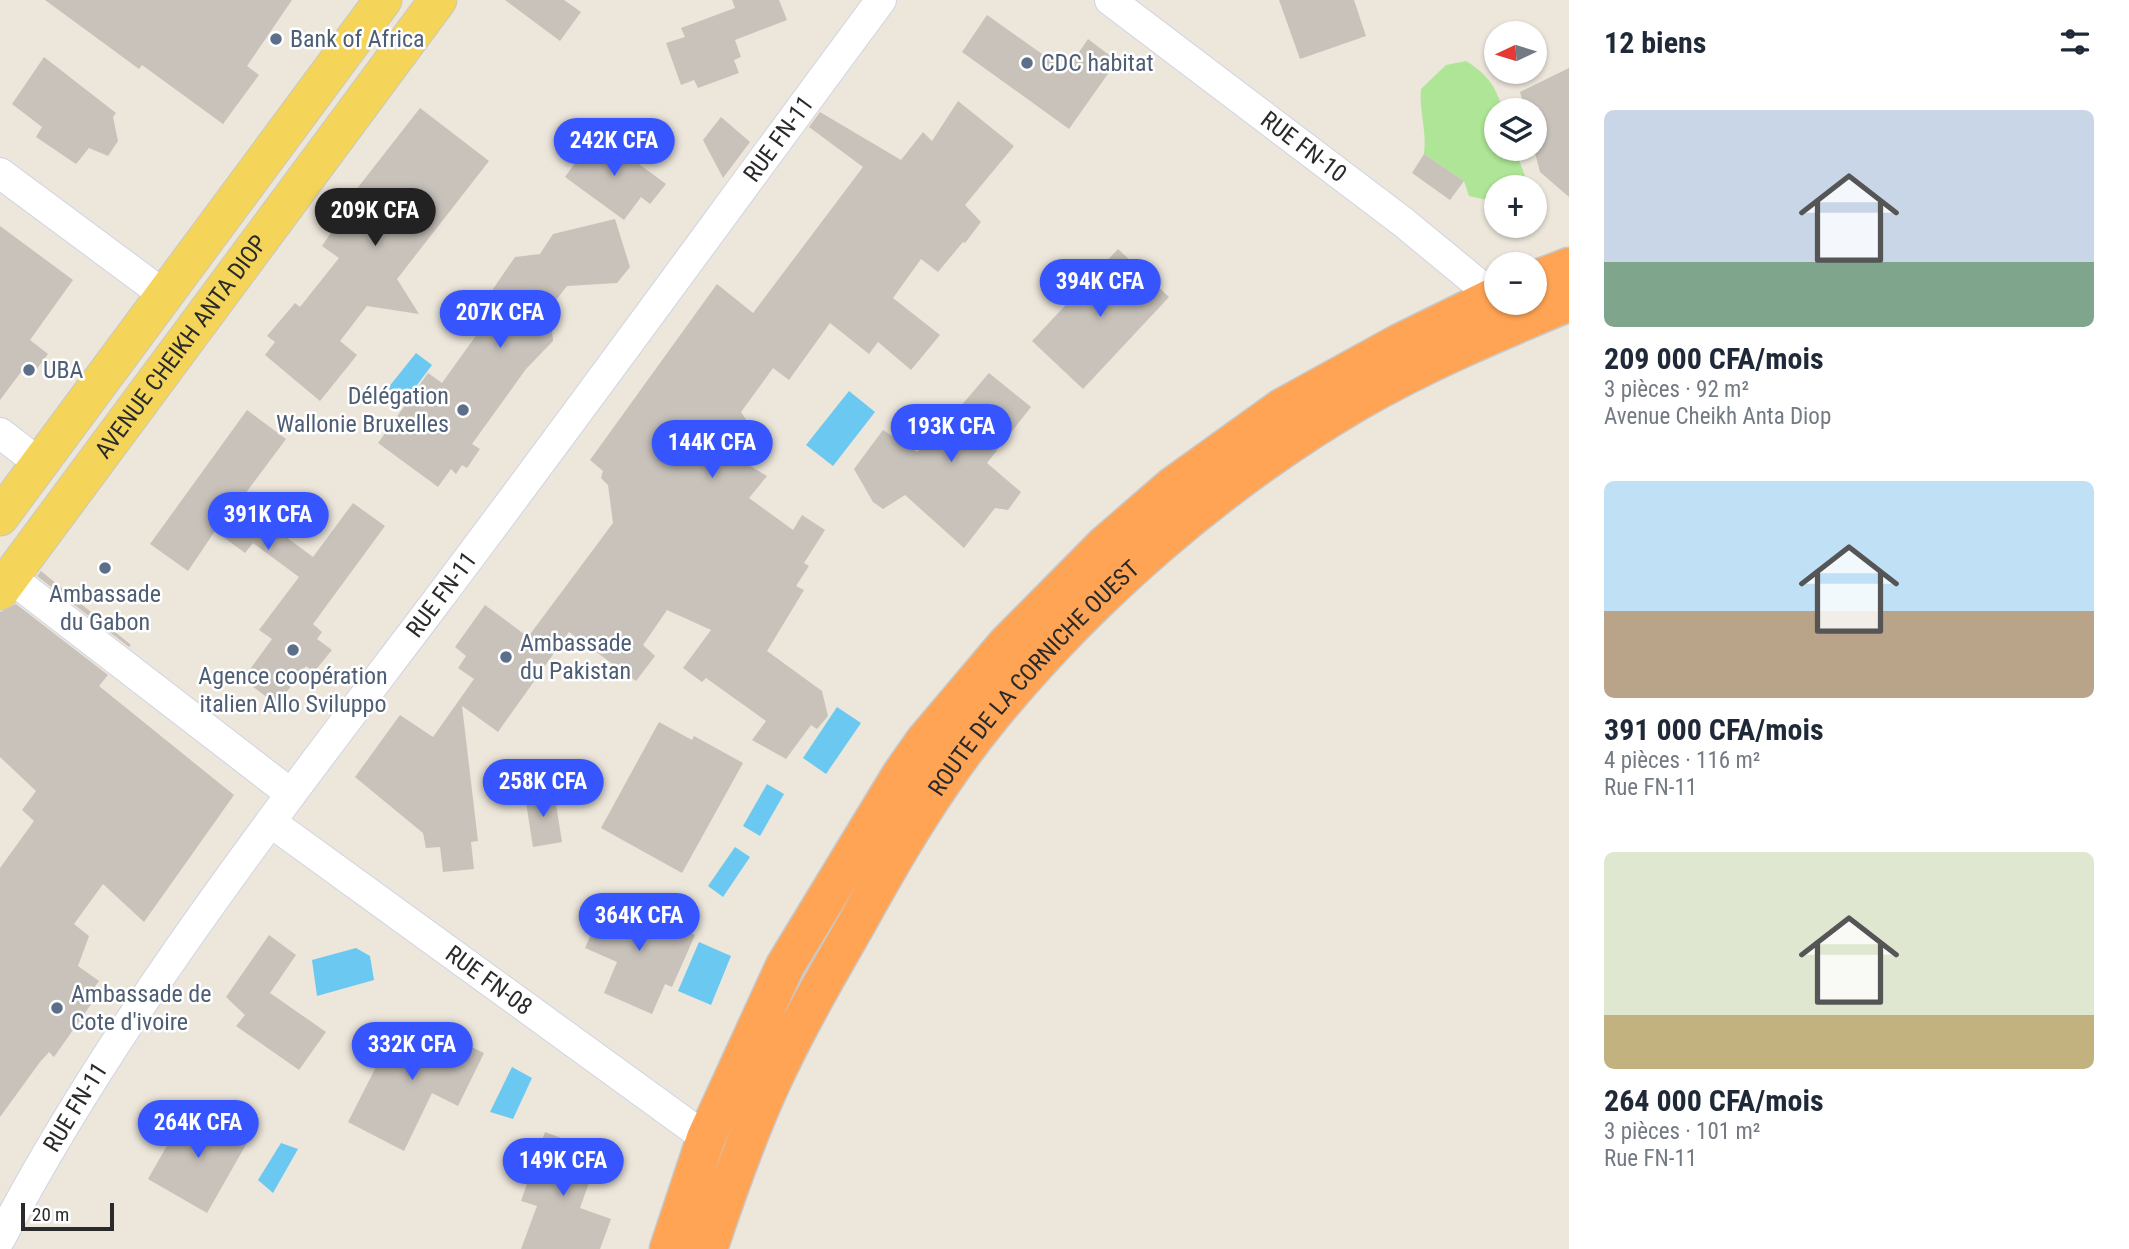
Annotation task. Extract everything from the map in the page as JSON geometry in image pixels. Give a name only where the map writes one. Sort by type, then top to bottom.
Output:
[{"type":"highway","points":[[1547,275],[1569,267]]},
{"type":"highway","name":"ROUTE DE LA CORNICHE OUEST","points":[[669,1249],[706,1139],[785,966],[855,848],[924,742],[1006,645],[1105,545],[1172,487],[1282,408],[1400,343],[1484,302]]},
{"type":"highway","name":"ROUTE DE LA CORNICHE OUEST","points":[[710,1247],[743,1149],[773,1080],[900,845],[956,761],[1035,666],[1147,557],[1223,493],[1291,444],[1357,402],[1428,364],[1569,302]]},
{"type":"main road","name":"AVENUE CHEIKH ANTA DIOP","points":[[0,517],[383,0]]},
{"type":"main road","name":"AVENUE CHEIKH ANTA DIOP","points":[[5,584],[438,0]]},
{"type":"street","name":"RUE FN-11","points":[[0,1239],[137,1011],[291,793],[659,306],[881,0]]},
{"type":"street","name":"RUE FN-10","points":[[1110,0],[1403,222],[1484,288]]},
{"type":"street","points":[[0,173],[163,295]]},
{"type":"street","points":[[0,433],[39,463]]},
{"type":"street","points":[[5,584],[291,793]]},
{"type":"street","name":"RUE FN-08","points":[[272,823],[706,1139]]},
{"type":"green space","points":[[1466,61],[1484,75],[1484,84],[1492,84],[1498,98],[1484,98],[1484,161],[1519,161],[1525,175],[1484,175],[1484,199],[1469,196],[1464,181],[1424,154],[1421,89],[1446,65]]},
{"type":"water","points":[[416,353],[432,365],[405,401],[388,388]]},
{"type":"water","points":[[849,391],[875,412],[833,466],[806,445]]},
{"type":"water","points":[[837,707],[861,723],[826,774],[803,758]]},
{"type":"water","points":[[767,784],[784,794],[760,836],[743,826]]},
{"type":"water","points":[[735,847],[750,857],[723,897],[708,886]]},
{"type":"water","points":[[699,942],[731,956],[711,1005],[678,991]]},
{"type":"water","points":[[356,948],[370,956],[374,980],[317,996],[312,960]]},
{"type":"water","points":[[512,1067],[532,1078],[513,1119],[490,1112]]},
{"type":"water","points":[[281,1143],[298,1149],[273,1193],[258,1180]]},
{"type":"building","points":[[45,0],[292,0],[247,66],[259,75],[223,124],[142,65],[139,69]]},
{"type":"building","points":[[505,0],[564,0],[581,12],[560,41]]},
{"type":"building","points":[[732,0],[779,0],[787,20],[735,40],[741,57],[734,60],[739,73],[698,88],[694,80],[681,85],[666,43],[685,37],[681,28],[735,8]]},
{"type":"building","points":[[1279,0],[1354,0],[1366,36],[1300,59]]},
{"type":"building","points":[[987,15],[1066,71],[1088,39],[1117,61],[1069,129],[962,52]]},
{"type":"building","points":[[44,57],[116,113],[113,117],[118,141],[108,156],[89,148],[76,164],[36,137],[42,127],[12,104]]},
{"type":"building","points":[[1569,68],[1569,197],[1547,178],[1547,175],[1540,172],[1537,161],[1547,161],[1547,98],[1522,98],[1520,92],[1536,84],[1547,84],[1547,79]]},
{"type":"building","points":[[958,101],[1014,146],[965,205],[981,222],[965,243],[963,242],[938,272],[921,259],[893,298],[940,335],[911,370],[878,342],[869,354],[830,323],[789,380],[773,368],[741,412],[753,430],[747,464],[767,476],[749,498],[793,530],[802,515],[825,530],[804,563],[809,566],[796,586],[804,590],[767,651],[822,691],[828,716],[817,729],[811,725],[786,759],[752,740],[766,721],[706,678],[702,682],[683,668],[711,630],[667,610],[643,645],[655,656],[636,681],[569,632],[498,732],[462,706],[478,841],[471,842],[474,869],[443,872],[440,847],[426,848],[423,833],[355,777],[400,715],[433,737],[474,679],[458,668],[466,656],[455,647],[485,605],[528,637],[613,523],[608,485],[601,478],[603,471],[590,460],[717,284],[753,313],[863,167],[809,127],[820,112],[901,160],[923,132],[932,141]]},
{"type":"building","points":[[420,108],[489,161],[397,279],[419,314],[367,306],[340,341],[357,355],[320,401],[265,355],[275,342],[267,336],[295,303],[300,307],[339,258],[322,246],[342,216],[338,213]]},
{"type":"building","points":[[721,117],[750,142],[723,178],[703,140]]},
{"type":"building","points":[[597,133],[666,184],[650,204],[641,197],[624,220],[565,177]]},
{"type":"building","points":[[1424,154],[1464,181],[1450,200],[1412,173]]},
{"type":"building","points":[[615,219],[630,267],[617,283],[567,286],[550,308],[553,341],[526,369],[472,444],[480,449],[467,468],[462,465],[456,474],[451,469],[438,487],[378,443],[428,373],[442,383],[475,337],[493,289],[515,257],[540,254],[553,234]]},
{"type":"building","points":[[0,226],[73,280],[30,340],[48,354],[29,379],[21,372],[0,400]]},
{"type":"building","points":[[1118,249],[1169,297],[1083,389],[1032,341]]},
{"type":"building","points":[[989,373],[1031,407],[987,463],[1021,492],[1008,510],[995,508],[964,548],[905,495],[883,509],[873,502],[854,469],[883,430],[917,452],[937,434]]},
{"type":"building","points":[[247,410],[286,439],[239,502],[313,557],[353,503],[385,526],[313,624],[322,632],[317,639],[332,650],[314,672],[306,666],[277,705],[243,679],[272,639],[259,630],[299,577],[253,543],[245,553],[215,531],[188,571],[150,544]]},
{"type":"building","points":[[41,571],[131,645],[129,647],[37,576]]},
{"type":"building","points":[[16,604],[108,675],[99,686],[234,795],[144,922],[103,884],[74,924],[89,936],[78,966],[99,981],[93,989],[99,993],[54,1057],[49,1052],[0,1117],[0,868],[34,821],[22,810],[36,791],[0,757],[0,612]]},
{"type":"building","points":[[659,722],[692,740],[694,736],[743,763],[682,873],[601,828]]},
{"type":"building","points":[[554,792],[562,842],[533,847],[525,796]]},
{"type":"building","points":[[608,896],[695,935],[672,987],[665,984],[652,1014],[604,993],[617,962],[585,948]]},
{"type":"building","points":[[269,935],[296,955],[270,993],[326,1032],[299,1070],[236,1026],[245,1015],[226,997]]},
{"type":"building","points":[[392,1024],[424,1041],[431,1027],[484,1053],[458,1106],[432,1093],[404,1151],[348,1122],[376,1067],[372,1064]]},
{"type":"building","points":[[189,1107],[248,1141],[207,1213],[148,1179]]},
{"type":"building","points":[[545,1132],[600,1152],[580,1208],[611,1219],[600,1249],[521,1249],[537,1206],[521,1201]]},
{"type":"place","name":"Bank of Africa","points":[[276,39]]},
{"type":"place","name":"CDC habitat","points":[[1027,63]]},
{"type":"place","name":"UBA","points":[[29,370]]},
{"type":"place","name":"Délégation Wallonie Bruxelles","points":[[463,410]]},
{"type":"place","name":"Ambassade du Gabon","points":[[105,568]]},
{"type":"place","name":"Agence coopération italien Allo Sviluppo","points":[[293,650]]},
{"type":"place","name":"Ambassade du Pakistan","points":[[506,657]]},
{"type":"place","name":"Ambassade de Cote d'ivoire","points":[[57,1008]]}]
